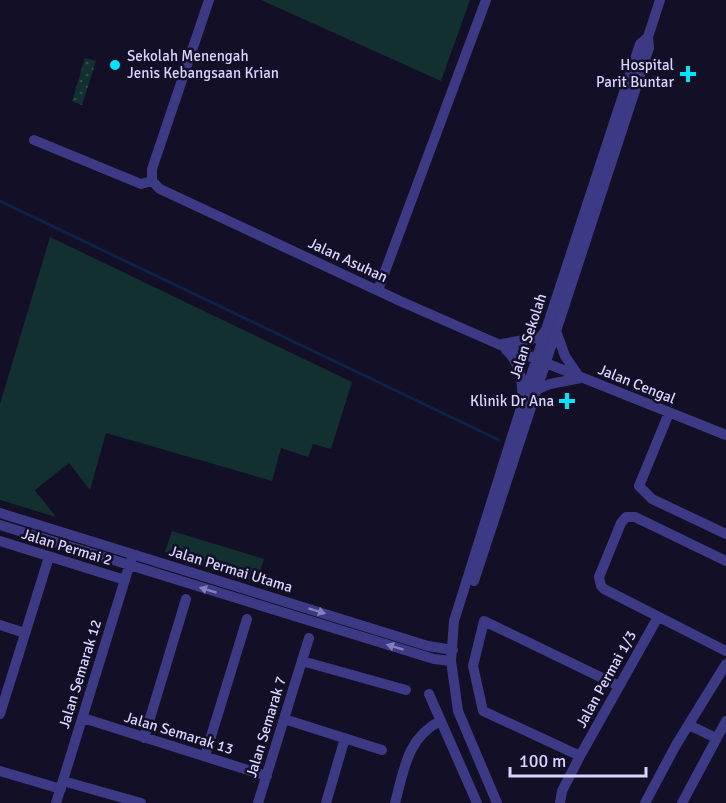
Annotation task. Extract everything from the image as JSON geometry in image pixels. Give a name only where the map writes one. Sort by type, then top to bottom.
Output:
[{"type":"street","points":[[34,140],[141,184],[152,181],[152,169],[209,0]]},
{"type":"street","points":[[378,291],[486,0]]},
{"type":"street","name":"Jalan Sekolah","points":[[452,655],[536,390],[541,362],[551,329],[649,48],[648,37],[660,0]]},
{"type":"street","name":"Jalan Asuhan","points":[[152,181],[160,189],[378,291],[541,362]]},
{"type":"street","points":[[498,344],[541,337],[551,329],[570,366],[581,378]]},
{"type":"street","points":[[498,344],[513,356],[518,369],[522,387],[521,407]]},
{"type":"street","name":"Jalan Sekolah","points":[[497,803],[458,711],[452,655],[454,621],[521,407],[541,362]]},
{"type":"street","name":"Jalan Cengal","points":[[541,362],[726,435]]},
{"type":"street","points":[[536,390],[550,384],[581,378]]},
{"type":"street","points":[[669,413],[639,486],[652,499],[726,534]]},
{"type":"street","name":"Jalan Permai Utama","points":[[0,513],[131,560],[434,659],[452,655]]},
{"type":"street","points":[[726,561],[635,517],[626,517],[621,523],[599,577],[601,586],[726,651]]},
{"type":"street","name":"Jalan Permai Utama","points":[[0,525],[131,560],[428,646],[452,655]]},
{"type":"street","name":"Jalan Permai 2","points":[[0,542],[125,580]]},
{"type":"street","points":[[0,714],[49,557]]},
{"type":"street","name":"Jalan Semarak 12","points":[[56,803],[131,560]]},
{"type":"street","points":[[144,738],[186,599]]},
{"type":"street","name":"Jalan Permai 1/3","points":[[561,803],[562,791],[580,756],[658,617]]},
{"type":"street","points":[[205,756],[247,619]]},
{"type":"street","points":[[428,646],[448,636],[454,621]]},
{"type":"street","points":[[580,756],[483,711],[473,666],[484,621],[619,686]]},
{"type":"street","points":[[0,625],[25,633]]},
{"type":"street","name":"Jalan Semarak 7","points":[[258,803],[309,638]]},
{"type":"street","points":[[302,661],[406,690]]},
{"type":"street","points":[[645,803],[726,664]]},
{"type":"street","points":[[429,694],[477,803]]},
{"type":"street","name":"Jalan Semarak 13","points":[[82,718],[267,776]]},
{"type":"street","points":[[284,719],[382,750]]},
{"type":"street","points":[[395,803],[414,743],[422,732],[440,721]]},
{"type":"street","points":[[682,803],[726,721]]},
{"type":"street","points":[[689,725],[716,738]]},
{"type":"street","points":[[326,803],[345,738]]},
{"type":"street","points":[[0,771],[141,803]]},
{"type":"green space","points":[[261,0],[470,0],[441,81]]},
{"type":"green space","points":[[85,58],[96,61],[82,105],[72,101]]},
{"type":"green space","points":[[50,237],[352,382],[331,449],[313,444],[308,457],[281,448],[272,481],[106,433],[90,490],[69,463],[35,490],[56,517],[0,500],[0,404]]},
{"type":"green space","points":[[172,531],[264,559],[257,582],[165,552]]},
{"type":"waterway","points":[[0,201],[499,440]]},
{"type":"place","name":"Sekolah Menengah Jenis Kebangsaan Krian","points":[[115,65]]},
{"type":"place","name":"Hospital Parit Buntar","points":[[688,74]]},
{"type":"place","name":"Klinik Dr Ana","points":[[567,401]]}]
